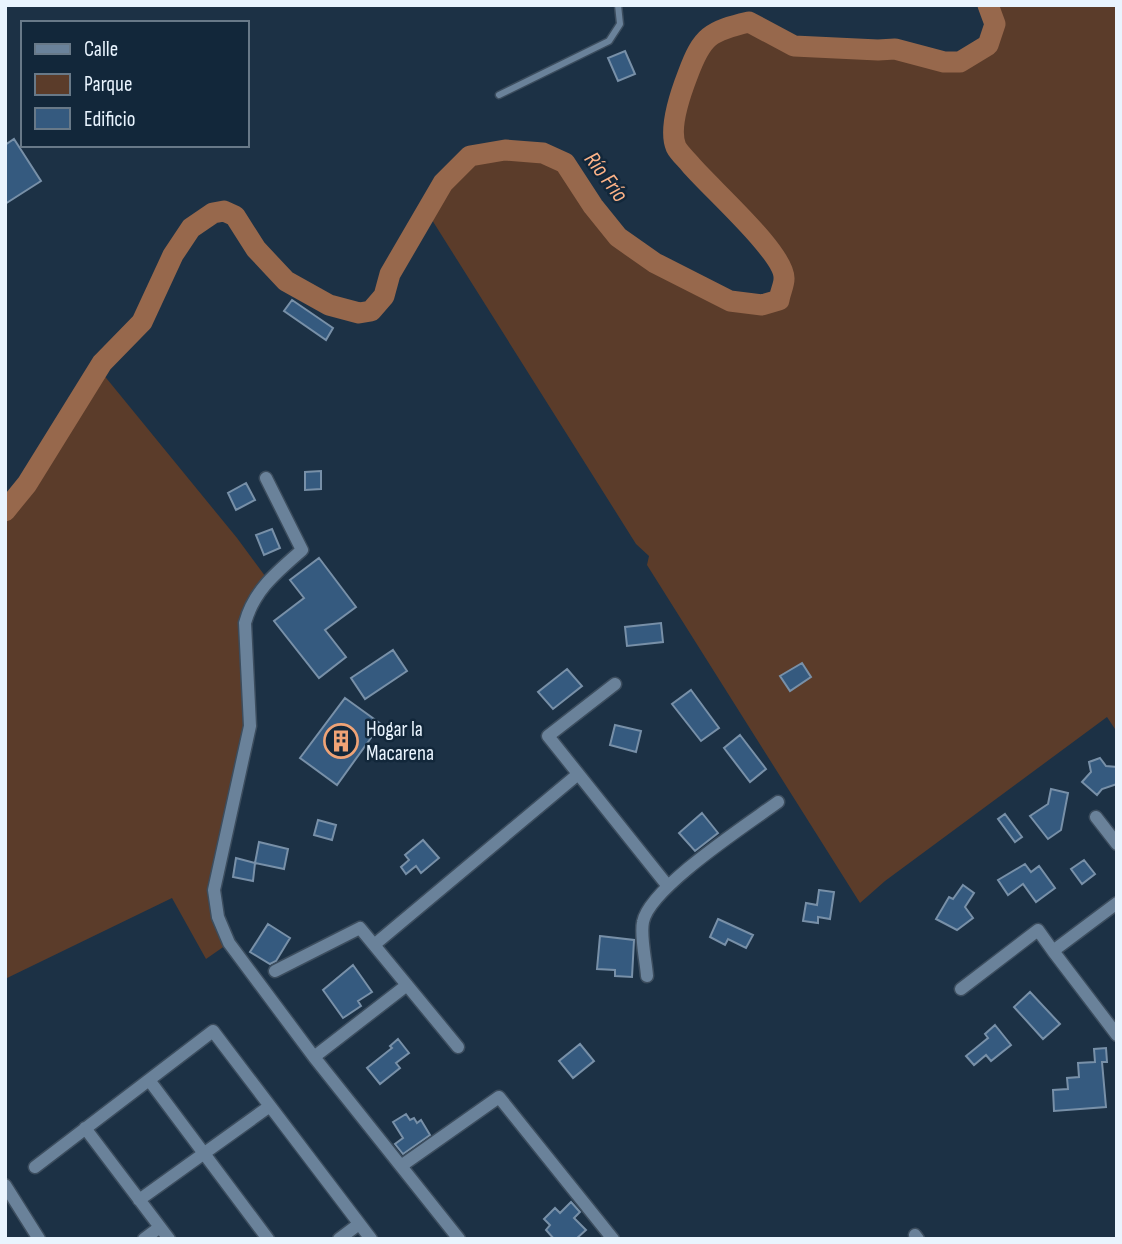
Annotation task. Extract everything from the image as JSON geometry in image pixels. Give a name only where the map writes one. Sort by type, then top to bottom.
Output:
[{"type":"street","points":[[266,478],[302,550],[268,580],[249,607],[245,623],[250,726],[214,890],[218,918],[229,943],[314,1057],[459,1239]]},
{"type":"street","points":[[615,684],[548,736],[667,885]]},
{"type":"street","points":[[374,945],[577,775]]},
{"type":"street","points":[[647,976],[643,922],[651,903],[667,885],[778,802]]},
{"type":"street","points":[[1096,817],[1117,844]]},
{"type":"street","points":[[1053,951],[1117,902]]},
{"type":"street","points":[[275,971],[359,928],[458,1047]]},
{"type":"street","points":[[961,989],[1038,930],[1117,1035]]},
{"type":"street","points":[[314,1057],[407,985]]},
{"type":"street","points":[[35,1167],[213,1031],[371,1239]]},
{"type":"street","points":[[149,1080],[268,1239]]},
{"type":"street","points":[[401,1166],[499,1097],[613,1239]]},
{"type":"street","points":[[139,1200],[270,1106]]},
{"type":"street","points":[[86,1128],[169,1239]]},
{"type":"street","points":[[5,1185],[39,1239]]},
{"type":"street","points":[[339,1239],[359,1224]]},
{"type":"street","points":[[144,1239],[160,1227]]},
{"type":"lane","points":[[499,95],[608,41],[620,24],[618,5]]},
{"type":"green space","points":[[988,5],[1117,5],[1117,732],[1107,717],[885,881],[860,903],[647,565],[649,556],[636,544],[427,212],[443,183],[470,156],[505,150],[543,153],[565,163],[593,206],[618,237],[655,263],[729,301],[762,305],[779,299],[784,279],[772,254],[760,237],[676,147],[676,110],[693,61],[703,43],[716,32],[749,22],[794,46],[895,49],[944,62],[960,62],[988,45],[995,24]]},
{"type":"green space","points":[[98,368],[268,580],[249,607],[250,726],[214,890],[229,943],[206,959],[172,898],[5,979],[5,511],[27,484]]},
{"type":"building","points":[[625,51],[635,74],[618,81],[608,58]]},
{"type":"building","points":[[14,139],[41,181],[5,204],[5,145]]},
{"type":"building","points":[[292,300],[333,328],[326,340],[284,311]]},
{"type":"building","points":[[321,471],[321,489],[305,490],[305,472]]},
{"type":"building","points":[[246,483],[255,500],[236,510],[228,493]]},
{"type":"building","points":[[272,529],[280,548],[264,555],[256,535]]},
{"type":"building","points":[[319,558],[356,607],[325,630],[346,657],[319,678],[274,621],[304,598],[290,580]]},
{"type":"building","points":[[661,623],[663,642],[627,646],[625,627]]},
{"type":"building","points":[[393,650],[407,671],[365,699],[351,678]]},
{"type":"building","points":[[802,663],[811,677],[790,691],[780,676]]},
{"type":"building","points":[[567,669],[582,686],[553,709],[538,692]]},
{"type":"building","points":[[691,690],[719,728],[701,741],[672,704]]},
{"type":"building","name":"Hogar la Macarena","points":[[345,698],[381,724],[337,785],[300,758]]},
{"type":"building","points":[[615,725],[641,731],[636,752],[610,745]]},
{"type":"building","points":[[740,735],[766,769],[750,782],[724,748]]},
{"type":"building","points":[[1100,758],[1106,766],[1117,767],[1117,784],[1102,789],[1097,795],[1082,782],[1091,772],[1089,762]]},
{"type":"building","points":[[1051,789],[1068,793],[1061,830],[1048,839],[1030,816],[1048,804]]},
{"type":"building","points":[[702,813],[718,833],[695,851],[679,833]]},
{"type":"building","points":[[1005,814],[1022,837],[1015,842],[998,819]]},
{"type":"building","points":[[318,820],[336,825],[332,840],[314,835]]},
{"type":"building","points":[[423,840],[439,858],[421,873],[416,866],[406,874],[401,867],[409,860],[405,855]]},
{"type":"building","points":[[259,842],[288,849],[284,869],[255,863]]},
{"type":"building","points":[[236,858],[255,863],[253,881],[233,877]]},
{"type":"building","points":[[1084,860],[1095,874],[1082,884],[1071,869]]},
{"type":"building","points":[[1025,864],[1031,872],[1039,866],[1055,888],[1036,902],[1023,884],[1008,895],[998,880]]},
{"type":"building","points":[[963,885],[974,893],[965,907],[973,918],[957,930],[936,919],[949,897],[953,899]]},
{"type":"building","points":[[819,890],[834,892],[830,919],[818,917],[818,923],[803,921],[806,903],[817,905]]},
{"type":"building","points":[[718,919],[753,935],[746,948],[728,939],[725,945],[710,937]]},
{"type":"building","points":[[268,924],[290,938],[276,961],[270,964],[250,952]]},
{"type":"building","points":[[600,936],[634,940],[632,977],[615,976],[615,970],[597,969]]},
{"type":"building","points":[[353,965],[372,992],[358,1001],[361,1006],[343,1018],[323,990]]},
{"type":"building","points":[[1030,992],[1060,1024],[1043,1039],[1014,1007]]},
{"type":"building","points":[[995,1025],[1011,1045],[991,1061],[986,1055],[974,1065],[966,1056],[988,1038],[985,1034]]},
{"type":"building","points":[[398,1039],[409,1053],[396,1063],[400,1068],[380,1084],[367,1068],[392,1048],[390,1046]]},
{"type":"building","points":[[580,1044],[594,1061],[573,1078],[559,1061]]},
{"type":"building","points":[[1106,1048],[1107,1062],[1102,1062],[1106,1107],[1054,1111],[1053,1090],[1068,1089],[1067,1078],[1079,1077],[1078,1063],[1095,1062],[1094,1049]]},
{"type":"building","points":[[406,1114],[410,1120],[414,1118],[417,1123],[421,1120],[430,1135],[403,1154],[395,1144],[403,1138],[393,1122]]},
{"type":"building","points":[[571,1202],[580,1212],[574,1218],[586,1230],[576,1239],[554,1239],[546,1230],[550,1225],[544,1219],[555,1208],[560,1213]]},
{"type":"waterway","name":"Río Frío","points":[[5,511],[27,484],[102,363],[142,322],[173,255],[191,228],[213,213],[224,211],[235,216],[256,249],[286,281],[329,305],[359,313],[371,311],[384,296],[390,274],[443,183],[470,156],[505,150],[543,153],[565,163],[593,206],[618,237],[655,263],[730,301],[762,305],[779,300],[784,279],[781,268],[760,238],[681,154],[674,139],[674,120],[679,100],[693,61],[703,43],[716,32],[749,22],[794,46],[895,49],[944,62],[960,62],[988,45],[995,24],[988,5]]},
{"type":"place","name":"Hogar la Macarena","points":[[341,741]]}]
